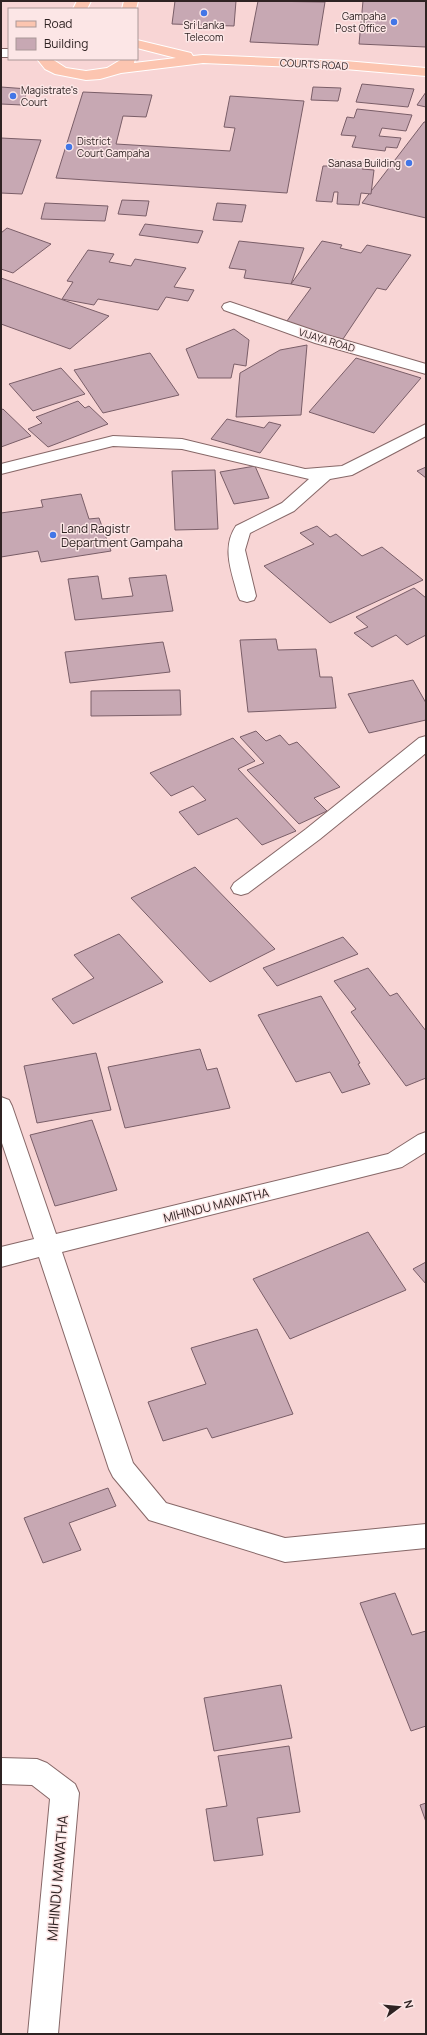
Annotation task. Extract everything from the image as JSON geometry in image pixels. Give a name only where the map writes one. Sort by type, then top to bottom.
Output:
[{"type":"main road","name":"COURTS ROAD","points":[[138,44],[203,59]]},
{"type":"main road","name":"COURTS ROAD","points":[[45,60],[51,67],[74,74],[97,74],[118,69],[203,59],[345,66],[426,72]]},
{"type":"main road","points":[[118,69],[129,60]]},
{"type":"street","name":"VIJAYA ROAD","points":[[230,307],[321,339],[426,369]]},
{"type":"street","points":[[1,469],[113,441],[182,444],[305,474],[325,474],[346,472],[426,429]]},
{"type":"street","points":[[248,596],[236,550],[242,530],[288,507],[325,474]]},
{"type":"street","points":[[241,888],[313,834],[426,743]]},
{"type":"street","points":[[1,1106],[122,1469],[158,1512],[285,1550],[426,1536]]},
{"type":"street","name":"MIHINDU MAWATHA","points":[[1,1257],[394,1161],[426,1141]]},
{"type":"street","name":"MIHINDU MAWATHA","points":[[1,1771],[37,1772],[65,1793],[43,2034]]},
{"type":"building","name":"Sri Lanka Telecom","points":[[175,1],[236,1],[234,26],[172,24]]},
{"type":"building","points":[[258,1],[325,2],[318,45],[250,42]]},
{"type":"building","name":"Gampaha Post Office","points":[[363,1],[426,1],[426,47],[359,44]]},
{"type":"building","points":[[362,84],[414,89],[408,107],[356,102]]},
{"type":"building","name":"Magistrate's Court","points":[[1,87],[28,89],[22,105],[1,104]]},
{"type":"building","points":[[313,87],[341,88],[338,101],[311,100]]},
{"type":"building","points":[[83,92],[152,95],[146,117],[123,116],[116,144],[230,151],[235,128],[224,127],[230,96],[304,101],[287,193],[56,178]]},
{"type":"building","points":[[426,92],[426,107],[417,105]]},
{"type":"building","points":[[357,109],[412,115],[406,131],[382,128],[379,136],[401,138],[397,148],[386,147],[385,151],[352,147],[356,136],[341,135],[347,117],[354,118]]},
{"type":"building","name":"Sanasa Building","points":[[424,122],[426,122],[426,218],[362,203]]},
{"type":"building","points":[[1,138],[41,140],[22,194],[1,193]]},
{"type":"building","points":[[331,160],[363,162],[362,169],[374,170],[371,194],[361,193],[359,205],[337,204],[338,192],[334,192],[332,202],[316,201],[323,166],[331,166]]},
{"type":"building","points":[[122,200],[149,201],[146,216],[118,214]]},
{"type":"building","points":[[45,203],[108,206],[105,221],[41,219]]},
{"type":"building","points":[[217,203],[246,205],[242,222],[213,220]]},
{"type":"building","points":[[145,224],[203,231],[198,243],[139,235]]},
{"type":"building","points":[[7,228],[51,244],[13,273],[1,269],[1,233]]},
{"type":"building","points":[[239,241],[304,248],[291,284],[244,278],[246,270],[229,268]]},
{"type":"building","points":[[322,241],[342,245],[340,248],[361,253],[367,245],[411,255],[386,290],[377,288],[343,339],[284,325],[311,288],[291,284]]},
{"type":"building","points":[[88,250],[114,254],[109,262],[131,266],[135,259],[186,268],[174,287],[194,290],[188,301],[166,297],[158,310],[98,299],[94,305],[62,299],[73,282],[67,281]]},
{"type":"building","points":[[1,278],[109,316],[70,349],[1,324]]},
{"type":"building","points":[[234,329],[249,340],[246,366],[234,364],[231,378],[198,378],[186,349]]},
{"type":"building","points":[[307,345],[301,415],[236,417],[240,373],[280,350]]},
{"type":"building","points":[[150,353],[179,395],[103,413],[74,370]]},
{"type":"building","points":[[356,358],[421,378],[374,433],[309,412]]},
{"type":"building","points":[[61,368],[85,394],[33,411],[9,384]]},
{"type":"building","points":[[78,401],[85,408],[89,406],[108,424],[48,447],[28,429],[42,423],[36,417]]},
{"type":"building","points":[[3,409],[31,436],[1,447],[1,410]]},
{"type":"building","points":[[227,419],[264,428],[269,422],[281,425],[260,453],[211,439]]},
{"type":"building","points":[[255,466],[269,498],[234,504],[220,472]]},
{"type":"building","points":[[426,467],[426,478],[417,471]]},
{"type":"building","points":[[215,470],[218,529],[175,530],[172,471]]},
{"type":"building","name":"Land Ragistr Department Gampaha","points":[[81,494],[89,519],[99,518],[111,551],[41,562],[38,551],[1,557],[1,513],[43,507],[41,500]]},
{"type":"building","points":[[317,526],[330,537],[336,534],[362,556],[382,547],[423,580],[330,623],[264,566],[314,544],[300,533]]},
{"type":"building","points":[[166,575],[173,611],[75,620],[68,579],[98,576],[102,599],[133,596],[129,578]]},
{"type":"building","points":[[414,588],[426,598],[426,635],[407,645],[396,635],[372,647],[354,633],[368,627],[356,617]]},
{"type":"building","points":[[276,639],[278,650],[316,649],[320,677],[332,677],[336,708],[248,712],[240,640]]},
{"type":"building","points":[[163,642],[170,672],[70,683],[65,652]]},
{"type":"building","points":[[413,680],[426,703],[426,720],[369,733],[348,694]]},
{"type":"building","points":[[180,690],[181,715],[91,716],[91,691]]},
{"type":"building","points":[[256,731],[266,741],[280,735],[289,745],[297,742],[340,787],[314,798],[327,811],[299,824],[247,770],[264,763],[240,737]]},
{"type":"building","points":[[233,738],[255,761],[238,769],[296,831],[262,845],[237,818],[198,835],[179,812],[206,800],[193,786],[171,796],[150,773]]},
{"type":"building","points":[[195,867],[275,949],[210,982],[131,898]]},
{"type":"building","points":[[119,934],[163,982],[73,1024],[52,999],[94,978],[74,955]]},
{"type":"building","points":[[343,937],[358,954],[277,986],[263,968]]},
{"type":"building","points":[[368,968],[390,996],[397,993],[426,1031],[426,1078],[406,1086],[351,1012],[356,1009],[334,981]]},
{"type":"building","points":[[321,996],[360,1063],[358,1064],[370,1084],[342,1093],[330,1072],[296,1082],[258,1015]]},
{"type":"building","points":[[200,1049],[207,1070],[217,1068],[230,1108],[125,1128],[108,1067]]},
{"type":"building","points":[[96,1053],[111,1110],[37,1123],[24,1066]]},
{"type":"building","points":[[92,1120],[117,1190],[55,1206],[30,1135]]},
{"type":"building","points":[[368,1232],[406,1290],[290,1339],[253,1279]]},
{"type":"building","points":[[426,1262],[426,1284],[413,1269]]},
{"type":"building","points":[[257,1329],[293,1414],[212,1438],[207,1428],[163,1441],[148,1402],[206,1384],[191,1348]]},
{"type":"building","points":[[108,1488],[116,1506],[69,1523],[81,1550],[43,1563],[24,1518]]},
{"type":"building","points":[[395,1593],[412,1635],[426,1631],[426,1726],[411,1731],[360,1603]]},
{"type":"building","points":[[281,1685],[292,1738],[214,1751],[204,1698]]},
{"type":"building","points":[[289,1746],[300,1812],[257,1818],[263,1855],[214,1861],[206,1809],[227,1806],[218,1756]]},
{"type":"building","points":[[426,1803],[426,1822],[420,1805]]},
{"type":"place","name":"Sri Lanka Telecom","points":[[204,13]]},
{"type":"place","name":"Gampaha Post Office","points":[[394,22]]},
{"type":"place","name":"Magistrate's Court","points":[[13,96]]},
{"type":"place","name":"District Court Gampaha","points":[[69,147]]},
{"type":"place","name":"Sanasa Building","points":[[409,163]]},
{"type":"place","name":"Land Ragistr Department Gampaha","points":[[53,535]]}]
